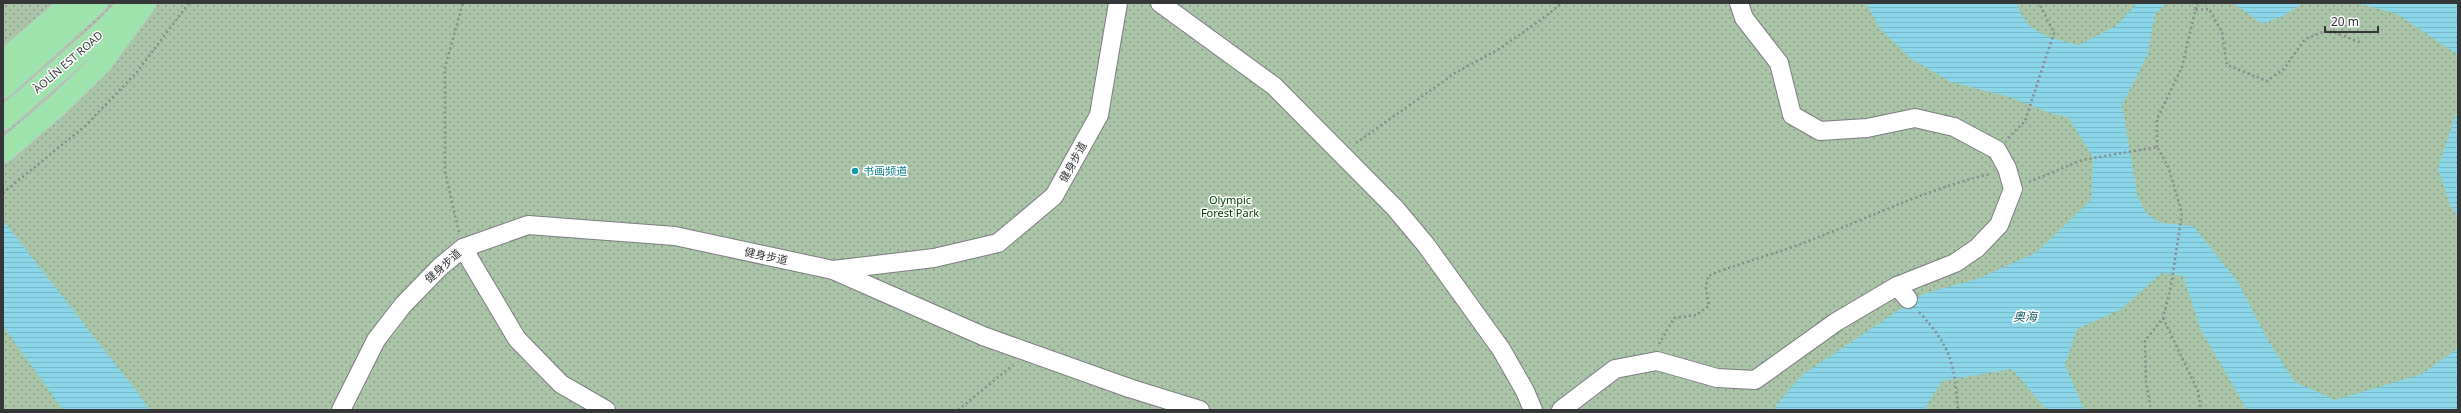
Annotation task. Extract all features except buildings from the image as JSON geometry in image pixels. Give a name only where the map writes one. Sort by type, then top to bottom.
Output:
[{"type":"main road","points":[[3,62],[71,3]]},
{"type":"main road","points":[[3,86],[96,3]]},
{"type":"main road","name":"ÀOLÍN EST ROAD","points":[[3,119],[104,31],[131,3]]},
{"type":"main road","points":[[3,152],[57,106],[101,63],[145,3]]},
{"type":"street","name":"健身步道","points":[[341,410],[376,340],[403,305],[440,267],[463,248],[528,225],[675,236],[833,270],[934,258],[998,243],[1054,196],[1099,115],[1118,3]]},
{"type":"street","points":[[1160,3],[1274,86],[1395,208],[1426,245],[1501,349],[1525,391],[1532,410]]},
{"type":"street","points":[[1561,410],[1615,369],[1657,361],[1717,378],[1755,380],[1836,322],[1902,293],[1955,263],[1977,248],[1999,225],[2013,190],[2008,170],[1997,150],[1954,127],[1915,118],[1867,128],[1820,131],[1792,115],[1779,63],[1744,18],[1739,3]]},
{"type":"street","points":[[463,248],[517,339],[561,384],[606,410]]},
{"type":"street","points":[[833,270],[983,336],[1129,388],[1200,410]]},
{"type":"path","points":[[3,193],[85,126],[137,72],[189,3]]},
{"type":"path","points":[[463,3],[445,67],[445,172],[463,248]]},
{"type":"path","points":[[1339,152],[1366,137],[1455,72],[1506,44],[1562,3]]},
{"type":"path","points":[[1997,150],[2025,121],[2054,33],[2040,3]]},
{"type":"path","points":[[2151,410],[2146,382],[2145,341],[2163,318],[2171,286],[2182,213],[2168,166],[2157,147],[2157,119],[2182,67],[2197,3]]},
{"type":"path","points":[[2196,10],[2209,9],[2222,32],[2227,66],[2267,81],[2284,69],[2305,39],[2328,30],[2362,43]]},
{"type":"path","points":[[2013,190],[2082,160],[2137,152],[2157,147]]},
{"type":"path","points":[[1647,363],[1674,318],[1696,315],[1709,306],[1706,288],[1708,276],[1794,247],[1956,182],[2008,170]]},
{"type":"path","points":[[1902,293],[1940,334],[1954,367],[1958,410]]},
{"type":"path","points":[[2163,318],[2198,391],[2200,410]]},
{"type":"path","points":[[958,410],[1029,352]]},
{"type":"green space","name":"Olympic Forest Park","points":[[3,3],[2458,3],[2458,410],[3,410]]},
{"type":"water","name":"奥海","points":[[1866,3],[2017,3],[2021,14],[2033,29],[2049,37],[2079,45],[2116,26],[2137,3],[2166,3],[2155,14],[2148,54],[2122,105],[2138,198],[2147,214],[2161,223],[2193,226],[2238,282],[2269,342],[2295,382],[2335,400],[2422,374],[2458,348],[2458,410],[2247,410],[2201,330],[2183,276],[2162,273],[2120,310],[2077,329],[2065,365],[2084,410],[2047,410],[2012,369],[1942,381],[1924,410],[1772,410],[1802,375],[1923,294],[1980,278],[2037,252],[2091,200],[2093,157],[2068,117],[2050,113],[2009,97],[1951,82],[1911,59],[1880,29]]},
{"type":"water","points":[[2233,3],[2303,3],[2285,15],[2262,24]]},
{"type":"water","points":[[2357,3],[2458,3],[2458,57],[2455,53],[2397,14]]},
{"type":"water","points":[[2458,107],[2458,217],[2450,205],[2438,168]]},
{"type":"water","points":[[3,220],[141,397],[149,410],[63,410],[3,326]]},
{"type":"place","name":"书画频道","points":[[855,171]]}]
